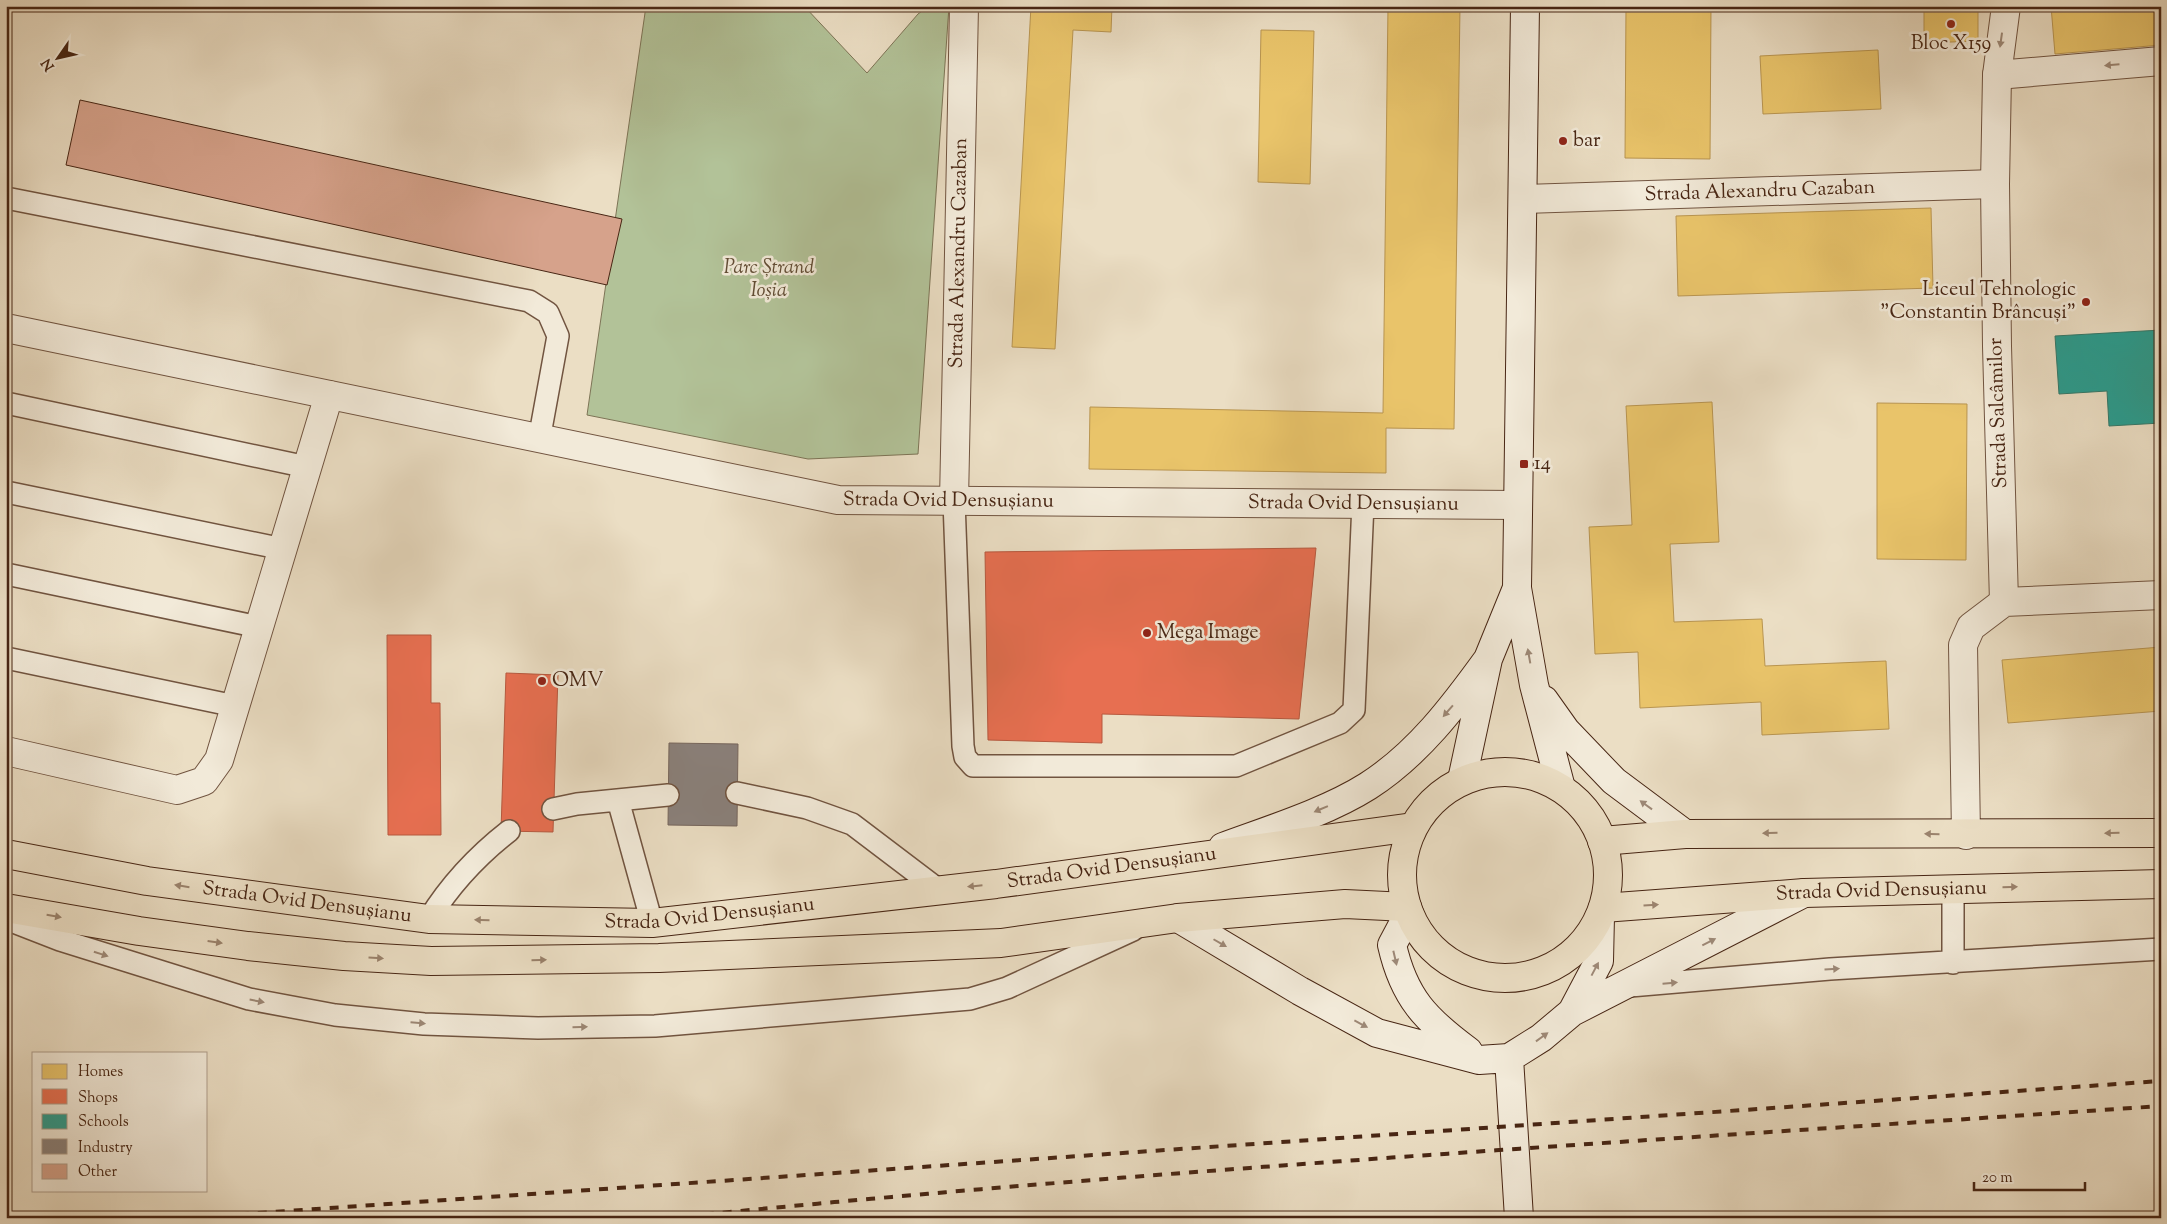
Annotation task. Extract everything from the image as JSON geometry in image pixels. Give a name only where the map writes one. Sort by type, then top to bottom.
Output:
[{"type":"main road","points":[[1495,772],[1529,774],[1561,788],[1586,811],[1602,841],[1608,875],[1601,912],[1586,939],[1566,958],[1543,971],[1517,978],[1499,977],[1464,970],[1441,956],[1422,936],[1408,910],[1401,880],[1404,852],[1413,826],[1434,799],[1462,780],[1495,772]]},
{"type":"main road","name":"Strada Ovid Densușianu","points":[[6,854],[147,881],[429,920],[652,923],[939,890],[1197,857],[1413,826]]},
{"type":"main road","points":[[1602,841],[1685,834],[1827,832],[1966,835],[2161,833]]},
{"type":"main road","name":"Strada Ovid Densușianu","points":[[1601,912],[1804,893],[2161,884]]},
{"type":"main road","name":"Strada Ovid Densușianu","points":[[6,908],[138,931],[248,946],[344,956],[431,961],[659,958],[1001,942],[1166,919],[1344,904],[1408,910]]},
{"type":"street","name":"Strada Alexandru Cazaban","points":[[954,501],[964,6]]},
{"type":"street","points":[[1525,6],[1524,199],[1517,588],[1534,685],[1561,788]]},
{"type":"street","name":"Strada Salcâmilor","points":[[2004,602],[1996,346],[1996,184],[1997,74],[2006,6]]},
{"type":"street","points":[[1997,74],[2161,61]]},
{"type":"street","name":"Strada Alexandru Cazaban","points":[[1524,199],[1996,184]]},
{"type":"street","name":"Strada Ovid Densușianu","points":[[6,328],[838,500],[1518,505]]},
{"type":"street","points":[[6,751],[177,790],[204,781],[219,760],[329,395]]},
{"type":"street","points":[[1462,780],[1488,659],[1517,588]]},
{"type":"street","points":[[1966,835],[1964,645],[1971,627],[2004,602],[2161,595]]},
{"type":"street","points":[[1197,857],[1278,827],[1368,787],[1401,762],[1426,737],[1488,659]]},
{"type":"street","points":[[1534,685],[1566,731],[1614,781],[1685,834]]},
{"type":"street","points":[[1166,919],[1377,1033],[1479,1060],[1509,1058],[1541,1038],[1572,1012],[1804,893]]},
{"type":"street","points":[[1408,910],[1392,945],[1399,974],[1414,1001],[1435,1027],[1479,1060]]},
{"type":"street","points":[[1572,1012],[1599,961],[1601,912]]},
{"type":"street","points":[[1509,1058],[1518,1218]]},
{"type":"lane","points":[[6,198],[529,301],[548,313],[558,336],[552,442]]},
{"type":"lane","points":[[6,403],[307,467]]},
{"type":"lane","points":[[6,492],[283,550]]},
{"type":"lane","points":[[954,501],[963,746],[965,757],[973,766],[1236,766],[1340,723],[1354,710],[1363,503]]},
{"type":"lane","points":[[6,574],[259,628]]},
{"type":"lane","points":[[6,658],[235,706]]},
{"type":"lane","points":[[737,793],[807,808],[852,824],[939,890]]},
{"type":"lane","points":[[553,810],[577,804],[668,795]]},
{"type":"lane","points":[[618,800],[652,923]]},
{"type":"lane","points":[[429,920],[446,892],[489,847],[508,831]]},
{"type":"lane","points":[[1953,889],[1953,963]]},
{"type":"lane","name":"Strada Ovid Densușianu","points":[[6,919],[60,940],[249,999],[335,1015],[424,1024],[538,1028],[655,1026],[970,999],[1007,988],[1166,919]]},
{"type":"lane","points":[[1622,987],[1830,969],[2161,949]]},
{"type":"green space","name":"Parc Ștrand Ioșia","points":[[646,6],[804,6],[867,73],[918,14],[929,6],[949,6],[918,454],[808,459],[587,415]]},
{"type":"building: Homes","points":[[1031,6],[1112,6],[1111,32],[1073,30],[1055,349],[1012,347]]},
{"type":"building: Homes","points":[[1388,6],[1460,6],[1454,429],[1386,428],[1386,473],[1089,469],[1090,407],[1383,413]]},
{"type":"building: Homes","points":[[1626,6],[1711,6],[1710,159],[1625,158]]},
{"type":"building: Homes","name":"Bloc X159","points":[[1924,6],[1978,6],[1978,41],[1924,43]]},
{"type":"building: Homes","points":[[2051,6],[2161,6],[2161,45],[2055,54]]},
{"type":"building: Homes","points":[[1261,30],[1314,31],[1310,184],[1258,182]]},
{"type":"building: Homes","points":[[1878,50],[1881,109],[1763,114],[1760,56]]},
{"type":"building: Homes","points":[[1931,208],[1933,288],[1678,296],[1676,216]]},
{"type":"building: Homes","points":[[1712,402],[1719,542],[1670,544],[1674,622],[1762,619],[1765,666],[1886,661],[1889,729],[1762,735],[1761,702],[1640,708],[1638,652],[1595,654],[1589,527],[1632,525],[1626,406]]},
{"type":"building: Homes","points":[[1877,403],[1967,404],[1966,560],[1877,559]]},
{"type":"building: Homes","points":[[2161,647],[2161,711],[2008,723],[2002,660]]},
{"type":"building: Shops","name":"Mega Image","points":[[1316,548],[1299,719],[1102,714],[1102,743],[988,740],[985,552]]},
{"type":"building: Shops","points":[[387,635],[431,635],[431,703],[440,703],[441,835],[388,835]]},
{"type":"building: Shops","points":[[506,673],[558,675],[553,832],[501,831]]},
{"type":"building: Schools","points":[[2161,330],[2161,423],[2109,426],[2107,391],[2059,394],[2055,336]]},
{"type":"building: Industry","points":[[669,743],[738,744],[737,826],[668,825]]},
{"type":"building: Other","points":[[80,100],[622,219],[607,285],[66,165]]},
{"type":"railway","points":[[186,1218],[2161,1081]]},
{"type":"railway","points":[[669,1218],[1041,1184],[1414,1156],[2161,1106]]},
{"type":"place","name":"Bloc X159","points":[[1951,24]]},
{"type":"place","name":"bar","points":[[1563,141]]},
{"type":"place","name":"Liceul Tehnologic \"Constantin Brâncuși\"","points":[[2086,302]]},
{"type":"place","name":"14","points":[[1524,464]]},
{"type":"place","name":"Mega Image","points":[[1147,633]]},
{"type":"place","name":"OMV","points":[[542,681]]}]
